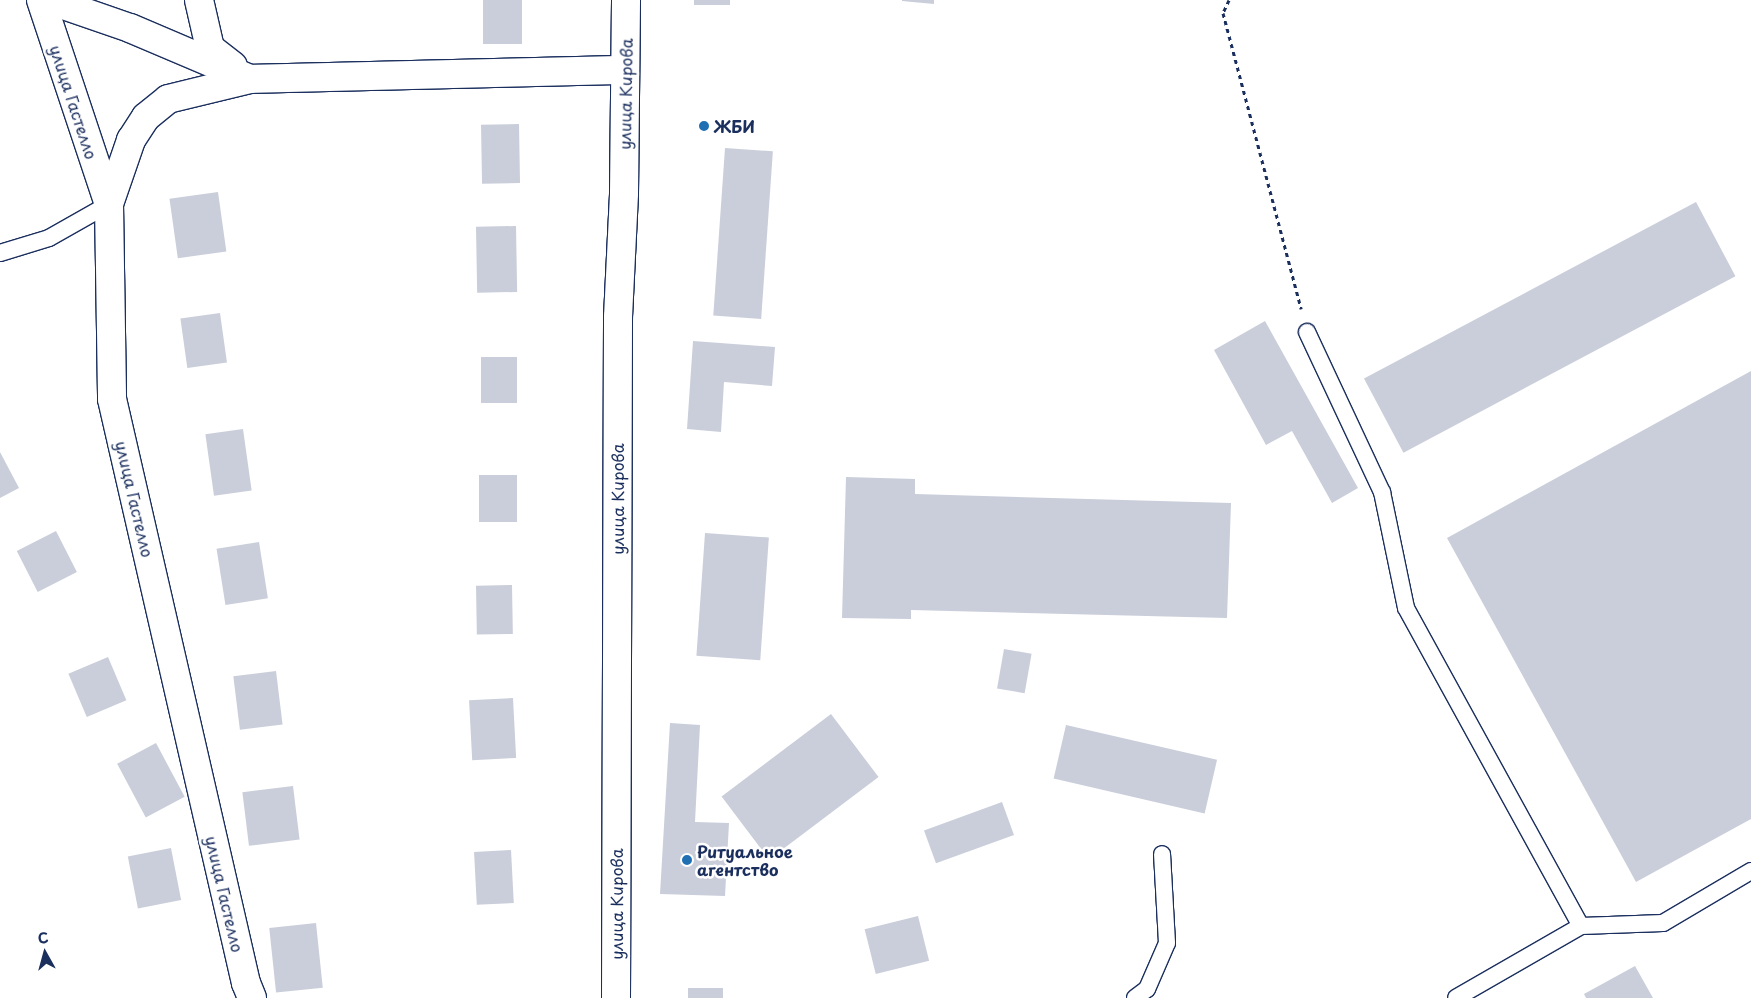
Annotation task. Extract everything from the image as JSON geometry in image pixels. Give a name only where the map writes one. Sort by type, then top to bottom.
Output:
[{"type":"street","name":"улица Гастелло","points":[[41,0],[108,204],[112,399],[246,983],[252,998]]},
{"type":"street","points":[[49,0],[130,28],[250,79]]},
{"type":"street","points":[[200,0],[210,48],[250,79]]},
{"type":"street","name":"улица Кирова","points":[[616,998],[618,317],[626,0]]},
{"type":"street","points":[[108,204],[131,140],[146,116],[168,99],[250,79],[625,70]]},
{"type":"lane","points":[[0,253],[50,238],[108,204]]},
{"type":"lane","points":[[1307,332],[1382,492],[1406,608],[1581,926]]},
{"type":"lane","points":[[1135,998],[1147,989],[1167,943],[1162,854]]},
{"type":"lane","points":[[1456,998],[1581,926],[1662,923],[1751,871]]},
{"type":"path","points":[[1229,0],[1223,13],[1307,332]]},
{"type":"building","points":[[483,0],[522,0],[522,44],[483,44]]},
{"type":"building","points":[[694,0],[730,0],[730,5],[694,5]]},
{"type":"building","points":[[934,0],[934,4],[902,1]]},
{"type":"building","points":[[519,124],[520,183],[482,184],[481,125]]},
{"type":"building","points":[[725,148],[773,151],[761,319],[713,316]]},
{"type":"building","points":[[218,192],[226,251],[178,258],[169,199]]},
{"type":"building","points":[[1696,202],[1735,276],[1403,453],[1364,379]]},
{"type":"building","points":[[516,226],[517,292],[477,293],[476,227]]},
{"type":"building","points":[[220,313],[227,363],[187,368],[180,319]]},
{"type":"building","points":[[1265,321],[1358,488],[1332,503],[1292,431],[1266,445],[1214,350]]},
{"type":"building","points":[[693,341],[775,347],[772,386],[724,382],[721,432],[687,429]]},
{"type":"building","points":[[481,357],[517,357],[517,403],[481,403]]},
{"type":"building","points":[[1751,371],[1751,819],[1636,882],[1447,538]]},
{"type":"building","points":[[243,429],[252,490],[214,496],[205,434]]},
{"type":"building","points":[[0,452],[19,488],[0,498]]},
{"type":"building","points":[[479,475],[517,475],[517,522],[479,522]]},
{"type":"building","points":[[846,477],[915,479],[915,494],[1231,503],[1227,618],[911,610],[911,619],[842,618]]},
{"type":"building","points":[[56,531],[77,572],[38,592],[17,551]]},
{"type":"building","points":[[705,533],[769,537],[760,660],[696,656]]},
{"type":"building","points":[[259,542],[268,598],[225,605],[217,549]]},
{"type":"building","points":[[512,585],[513,634],[477,635],[476,586]]},
{"type":"building","points":[[1004,649],[1032,654],[1025,693],[997,688]]},
{"type":"building","points":[[108,657],[126,700],[87,717],[68,674]]},
{"type":"building","points":[[276,671],[283,725],[240,730],[233,676]]},
{"type":"building","points":[[513,698],[516,758],[472,760],[469,700]]},
{"type":"building","points":[[831,714],[879,777],[769,860],[722,796]]},
{"type":"building","points":[[670,723],[700,725],[695,822],[729,823],[725,896],[660,894]]},
{"type":"building","points":[[1066,725],[1217,760],[1205,813],[1054,779]]},
{"type":"building","points":[[156,743],[185,797],[146,818],[117,764]]},
{"type":"building","points":[[293,786],[300,840],[249,846],[242,792]]},
{"type":"building","points":[[1002,802],[1014,835],[936,863],[924,830]]},
{"type":"building","points":[[171,848],[181,900],[138,908],[128,856]]},
{"type":"building","points":[[511,850],[514,903],[477,905],[474,852]]},
{"type":"building","points":[[918,916],[929,961],[876,974],[865,929]]},
{"type":"building","points":[[316,923],[323,988],[276,993],[269,928]]},
{"type":"building","points":[[1635,966],[1653,998],[1586,998],[1584,994]]},
{"type":"building","points":[[688,988],[723,988],[723,998],[688,998]]},
{"type":"place","name":"ЖБИ","points":[[704,126]]},
{"type":"place","name":"Ритуальное агентство","points":[[687,860]]}]
